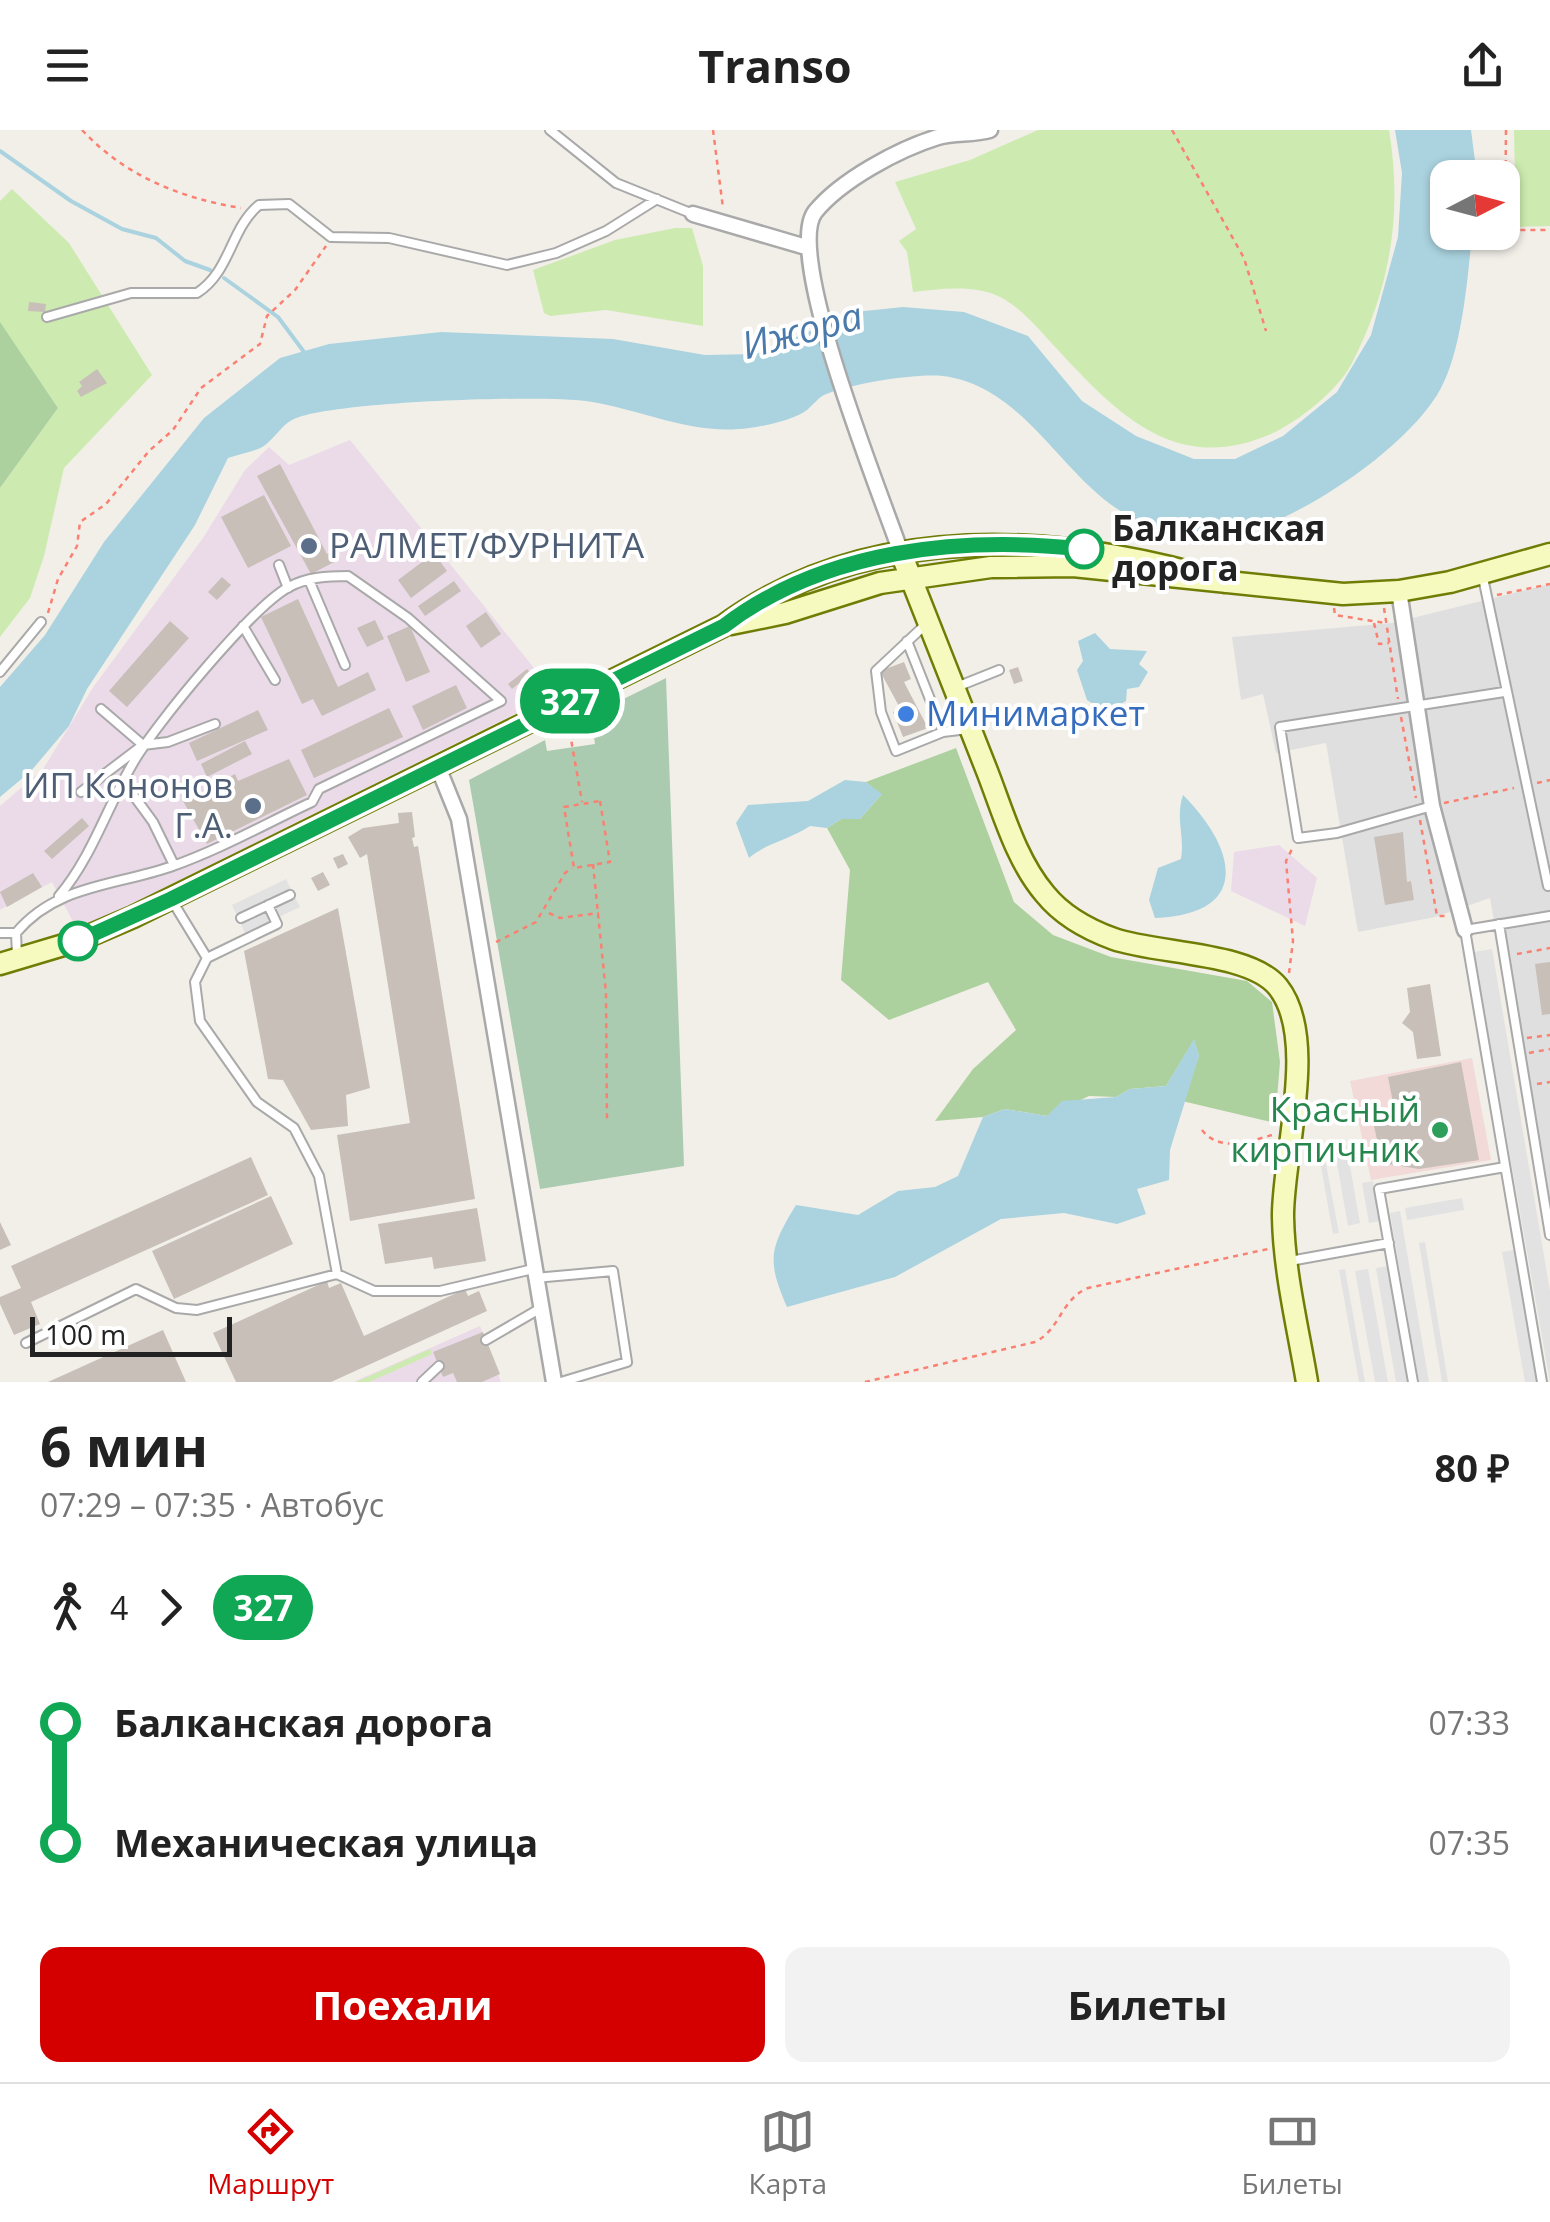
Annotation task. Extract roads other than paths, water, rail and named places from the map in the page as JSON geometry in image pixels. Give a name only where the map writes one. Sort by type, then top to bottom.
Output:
[{"type":"main road","points":[[9,962],[78,941],[171,899],[724,626],[785,588],[901,553],[986,544],[1050,546],[1158,562],[1225,582]]},
{"type":"main road","points":[[901,553],[1027,867],[1045,894],[1067,914],[1112,939],[1240,964],[1261,972],[1279,988],[1294,1038],[1293,1138],[1285,1183],[1286,1255],[1307,1382]]},
{"type":"main road","points":[[724,626],[786,613],[848,591],[910,576],[1043,565],[1343,594],[1399,592],[1550,554]]},
{"type":"street","points":[[901,553],[822,320],[806,247],[815,213],[847,184],[934,138],[983,131]]},
{"type":"street","points":[[693,214],[806,247]]},
{"type":"street","points":[[1399,592],[1432,806],[1465,930]]},
{"type":"street","points":[[438,766],[459,819],[540,1308],[558,1382]]},
{"type":"lane","points":[[550,130],[616,183],[693,214]]},
{"type":"lane","points":[[47,317],[131,293],[197,292],[222,268],[242,222],[252,210],[274,202],[289,204],[331,237],[389,238],[486,260],[524,264],[606,230],[657,199]]},
{"type":"lane","points":[[279,565],[288,588]]},
{"type":"lane","points":[[1482,574],[1548,886]]},
{"type":"lane","points":[[9,962],[16,933],[34,911],[59,896],[174,865],[312,802],[319,789],[501,701],[408,618],[348,576],[309,580],[288,588],[243,626],[143,745],[76,876],[59,896]]},
{"type":"lane","points":[[309,580],[345,665]]},
{"type":"lane","points":[[0,672],[41,622]]},
{"type":"lane","points":[[928,622],[876,671],[881,712],[896,751],[943,732],[970,728]]},
{"type":"lane","points":[[243,626],[275,680]]},
{"type":"lane","points":[[907,641],[943,732]]},
{"type":"lane","points":[[954,688],[999,670]]},
{"type":"lane","points":[[1432,806],[1337,833],[1298,838],[1280,727],[1504,692]]},
{"type":"lane","points":[[101,709],[143,745]]},
{"type":"lane","points":[[81,792],[143,745],[168,742],[214,724]]},
{"type":"lane","points":[[123,781],[153,822],[174,865]]},
{"type":"lane","points":[[241,918],[290,894]]},
{"type":"lane","points":[[171,899],[207,958]]},
{"type":"lane","points":[[268,905],[277,924],[207,958],[194,982],[200,1021],[257,1102],[294,1128],[319,1176],[337,1274]]},
{"type":"lane","points":[[1542,1382],[1465,930],[1550,916]]},
{"type":"lane","points":[[1499,924],[1547,1195],[1550,1235]]},
{"type":"lane","points":[[0,933],[16,933]]},
{"type":"lane","points":[[1539,1165],[1550,1163]]},
{"type":"lane","points":[[1413,1382],[1379,1189],[1505,1167]]},
{"type":"lane","points":[[1286,1255],[1389,1242]]},
{"type":"lane","points":[[26,1343],[136,1288],[176,1308],[197,1310],[337,1274],[374,1291],[440,1291],[534,1273],[614,1271],[627,1362],[558,1382]]},
{"type":"lane","points":[[486,1340],[540,1308]]},
{"type":"lane","points":[[422,1382],[439,1366]]},
{"type":"water","points":[[1395,130],[1471,130],[1475,160],[1430,160],[1430,250],[1470,250],[1463,312],[1448,372],[1424,413],[1371,463],[1303,508],[1268,524],[1235,535],[1196,540],[1165,533],[1136,520],[1103,499],[1041,435],[997,397],[972,384],[943,376],[900,378],[849,387],[824,395],[787,420],[728,429],[687,425],[607,405],[562,399],[436,401],[313,413],[292,420],[260,448],[228,458],[195,525],[87,689],[69,726],[31,771],[0,797],[0,687],[45,635],[104,542],[204,418],[280,358],[329,344],[441,332],[613,339],[705,355],[756,354],[855,312],[903,307],[964,312],[1028,336],[1082,401],[1136,436],[1194,459],[1235,459],[1283,436],[1337,392],[1371,335],[1398,237],[1402,173]]},
{"type":"water","points":[[1095,633],[1110,649],[1147,651],[1139,664],[1148,672],[1139,687],[1127,689],[1126,701],[1107,713],[1087,700],[1077,670],[1083,661],[1078,641]]},
{"type":"water","points":[[845,780],[866,782],[882,794],[860,819],[841,819],[827,828],[810,826],[749,858],[736,823],[748,805],[808,801]]},
{"type":"water","points":[[1183,795],[1215,836],[1226,875],[1221,892],[1208,905],[1186,914],[1155,918],[1149,900],[1158,868],[1181,859]]},
{"type":"water","points":[[1194,1039],[1199,1056],[1170,1150],[1169,1180],[1137,1189],[1146,1214],[1117,1224],[1064,1213],[1001,1219],[895,1277],[787,1307],[776,1278],[774,1255],[780,1233],[796,1205],[858,1215],[898,1191],[935,1187],[958,1176],[983,1117],[1005,1109],[1047,1116],[1062,1101],[1116,1097],[1130,1089],[1166,1086]]},
{"type":"waterway","points":[[0,151],[71,201],[122,229],[156,238],[185,261],[210,270]]},
{"type":"waterway","points":[[224,278],[278,317],[304,352]]},
{"type":"place","name":"РАЛМЕТ/ФУРНИТА","points":[[309,546]]},
{"type":"place","name":"Балканская дорога","points":[[1084,549]]},
{"type":"place","name":"Минимаркет","points":[[906,714]]},
{"type":"place","name":"ИП Кононов Г.А.","points":[[253,806]]},
{"type":"place","name":"Красный кирпичник","points":[[1440,1130]]},
{"type":"water label","name":"Ижора","points":[[802,331]]}]
